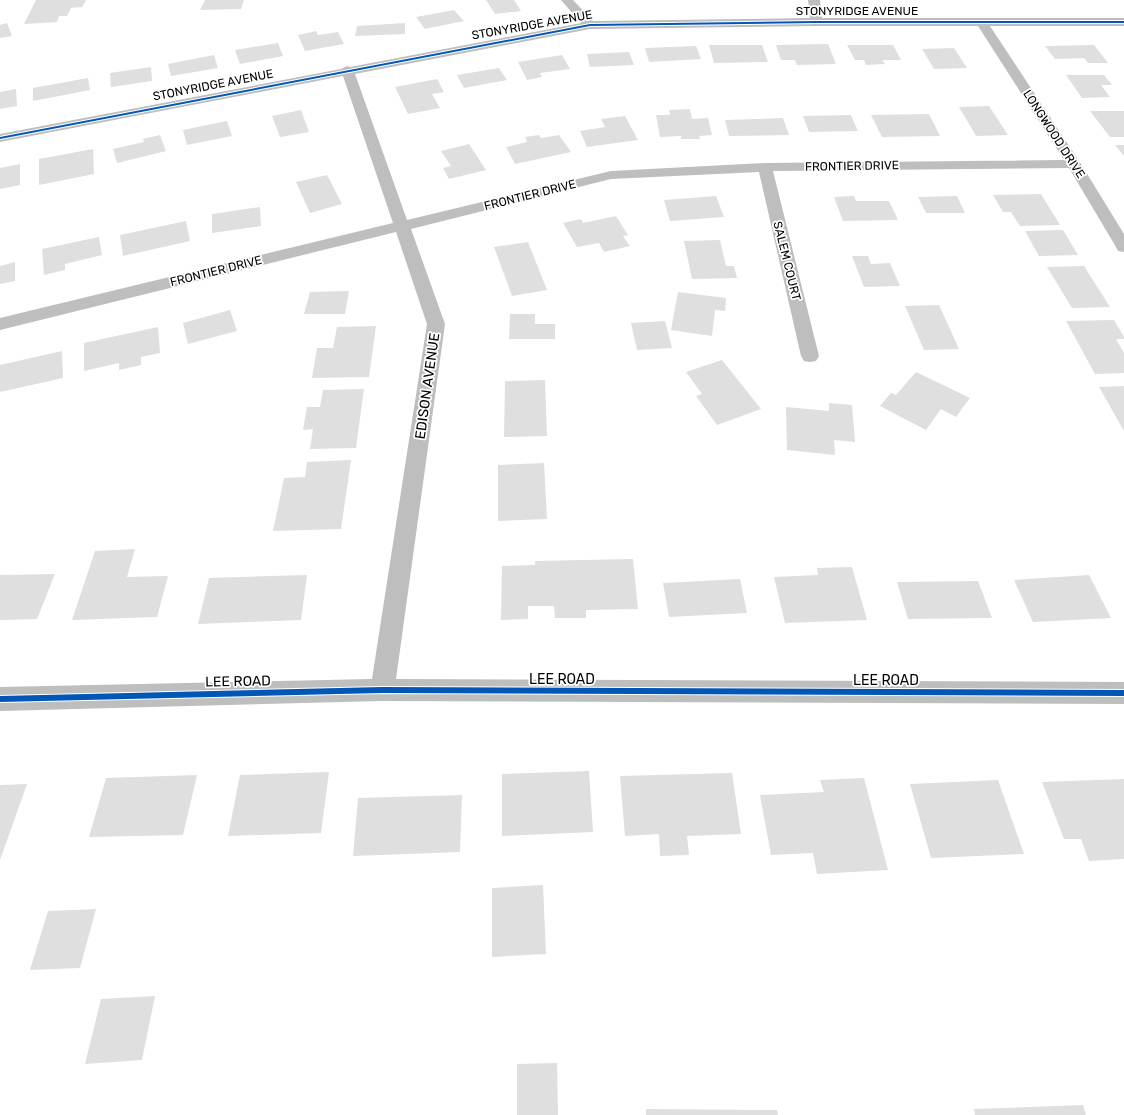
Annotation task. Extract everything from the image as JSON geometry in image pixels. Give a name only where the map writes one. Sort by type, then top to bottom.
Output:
[{"type":"street","points":[[567,0],[590,25]]},
{"type":"street","points":[[814,0],[816,22]]},
{"type":"street","name":"STONYRIDGE AVENUE","points":[[0,138],[347,70],[590,25],[816,22],[1124,22]]},
{"type":"street","name":"LONGWOOD DRIVE","points":[[982,23],[1074,164],[1124,247]]},
{"type":"street","name":"EDISON AVENUE","points":[[347,70],[436,324],[382,690]]},
{"type":"street","name":"FRONTIER DRIVE","points":[[0,324],[611,175],[764,167],[1074,164]]},
{"type":"street","name":"SALEM COURT","points":[[764,167],[810,356]]},
{"type":"street","name":"LEE ROAD","points":[[0,699],[382,690],[1124,693]]},
{"type":"building","points":[[36,0],[86,0],[82,7],[71,8],[67,16],[59,16],[57,22],[24,24]]},
{"type":"building","points":[[205,0],[244,0],[241,9],[200,10]]},
{"type":"building","points":[[486,0],[514,0],[521,11],[495,14]]},
{"type":"building","points":[[454,10],[464,21],[425,29],[416,17]]},
{"type":"building","points":[[7,23],[12,36],[0,38],[0,25]]},
{"type":"building","points":[[405,23],[405,34],[355,36],[357,26]]},
{"type":"building","points":[[316,31],[318,35],[338,32],[344,44],[305,51],[298,35]]},
{"type":"building","points":[[278,43],[283,56],[240,64],[235,50]]},
{"type":"building","points":[[828,44],[836,64],[797,65],[795,60],[781,60],[776,45]]},
{"type":"building","points":[[709,45],[762,45],[768,62],[714,63]]},
{"type":"building","points":[[847,45],[893,45],[901,60],[882,60],[885,64],[866,65],[864,60],[855,60]]},
{"type":"building","points":[[1094,45],[1108,63],[1088,63],[1084,58],[1055,59],[1045,46]]},
{"type":"building","points":[[696,46],[701,59],[649,62],[645,48]]},
{"type":"building","points":[[954,48],[967,68],[934,69],[922,49]]},
{"type":"building","points":[[629,52],[634,65],[590,67],[587,54]]},
{"type":"building","points":[[214,55],[218,68],[171,76],[168,64]]},
{"type":"building","points":[[562,55],[570,69],[540,73],[542,77],[527,80],[518,62]]},
{"type":"building","points":[[151,67],[152,81],[111,87],[110,73]]},
{"type":"building","points":[[499,68],[507,80],[464,88],[457,75]]},
{"type":"building","points":[[1066,75],[1104,75],[1112,85],[1101,85],[1110,97],[1082,98]]},
{"type":"building","points":[[88,78],[90,90],[33,101],[33,88]]},
{"type":"building","points":[[437,79],[444,92],[432,94],[440,108],[408,114],[395,87]]},
{"type":"building","points":[[16,89],[17,106],[0,109],[0,92]]},
{"type":"building","points":[[989,106],[1008,135],[976,136],[959,107]]},
{"type":"building","points":[[690,109],[692,119],[708,118],[712,135],[699,136],[700,139],[681,139],[681,136],[660,137],[656,115],[670,115],[669,110]]},
{"type":"building","points":[[301,110],[309,132],[280,137],[272,116]]},
{"type":"building","points":[[1090,111],[1124,111],[1124,137],[1110,137]]},
{"type":"building","points":[[929,114],[940,136],[882,137],[871,115]]},
{"type":"building","points":[[851,115],[858,131],[809,132],[803,116]]},
{"type":"building","points":[[625,116],[638,140],[587,147],[580,131],[605,127],[601,119]]},
{"type":"building","points":[[783,118],[789,135],[729,136],[725,120]]},
{"type":"building","points":[[227,121],[232,136],[187,145],[183,130]]},
{"type":"building","points":[[160,135],[166,151],[117,163],[113,149],[144,142],[143,139]]},
{"type":"building","points":[[539,135],[541,138],[559,135],[571,152],[515,164],[506,147],[527,142],[525,137]]},
{"type":"building","points":[[469,144],[486,170],[449,179],[443,168],[451,166],[441,151]]},
{"type":"building","points":[[1115,145],[1124,145],[1124,156]]},
{"type":"building","points":[[93,149],[94,174],[39,185],[39,159]]},
{"type":"building","points":[[20,164],[20,185],[0,189],[0,168]]},
{"type":"building","points":[[327,175],[342,204],[310,213],[296,182]]},
{"type":"building","points":[[1041,194],[1060,225],[1020,226],[1011,212],[1003,212],[993,195]]},
{"type":"building","points":[[716,196],[724,217],[670,221],[664,200]]},
{"type":"building","points":[[854,196],[856,201],[889,201],[898,220],[843,221],[834,197]]},
{"type":"building","points":[[957,196],[965,213],[926,213],[918,197]]},
{"type":"building","points":[[260,207],[261,226],[212,233],[212,214]]},
{"type":"building","points":[[616,216],[628,235],[623,236],[630,246],[604,252],[599,243],[577,247],[563,223],[581,219],[583,223]]},
{"type":"building","points":[[186,221],[190,241],[123,256],[120,235]]},
{"type":"building","points":[[1063,230],[1078,255],[1039,256],[1025,231]]},
{"type":"building","points":[[99,237],[102,255],[65,264],[65,270],[44,275],[42,249]]},
{"type":"building","points":[[720,240],[726,266],[734,266],[737,278],[692,279],[684,241]]},
{"type":"building","points":[[528,242],[547,290],[512,296],[494,247]]},
{"type":"building","points":[[852,256],[868,256],[871,264],[890,263],[900,286],[864,287]]},
{"type":"building","points":[[15,262],[15,281],[0,284],[0,266]]},
{"type":"building","points":[[1084,266],[1110,307],[1072,308],[1047,267]]},
{"type":"building","points":[[349,291],[345,314],[304,314],[310,292]]},
{"type":"building","points":[[678,292],[726,298],[725,311],[715,310],[712,336],[671,330]]},
{"type":"building","points":[[939,305],[959,349],[924,350],[905,306]]},
{"type":"building","points":[[230,310],[237,331],[188,344],[183,323]]},
{"type":"building","points":[[510,314],[535,314],[535,324],[555,324],[555,339],[509,339]]},
{"type":"building","points":[[1114,320],[1124,337],[1124,339],[1116,339],[1124,353],[1124,373],[1095,374],[1066,321]]},
{"type":"building","points":[[665,321],[672,348],[637,350],[631,323]]},
{"type":"building","points":[[376,326],[369,377],[312,378],[317,348],[333,348],[337,327]]},
{"type":"building","points":[[158,327],[160,353],[141,357],[141,365],[119,370],[119,363],[84,371],[84,343]]},
{"type":"building","points":[[62,351],[63,378],[0,392],[0,365]]},
{"type":"building","points":[[722,360],[761,409],[717,425],[696,396],[702,394],[686,372]]},
{"type":"building","points":[[916,372],[970,398],[956,417],[941,409],[926,430],[880,406],[891,393],[896,395]]},
{"type":"building","points":[[545,380],[547,436],[504,437],[505,381]]},
{"type":"building","points":[[1124,386],[1124,431],[1099,387]]},
{"type":"building","points":[[364,389],[356,448],[310,449],[313,429],[303,430],[307,407],[320,407],[323,390]]},
{"type":"building","points":[[829,403],[852,405],[855,442],[834,440],[835,455],[787,450],[786,407],[829,411]]},
{"type":"building","points":[[351,460],[341,529],[273,531],[284,478],[305,477],[307,462]]},
{"type":"building","points":[[544,463],[547,519],[498,521],[498,465]]},
{"type":"building","points":[[135,549],[127,577],[168,576],[157,617],[72,620],[95,551]]},
{"type":"building","points":[[633,559],[638,609],[586,610],[586,618],[555,618],[554,606],[528,606],[528,619],[501,620],[502,566],[535,565],[535,561]]},
{"type":"building","points":[[852,567],[867,620],[785,623],[774,577],[818,575],[817,568]]},
{"type":"building","points":[[55,574],[37,619],[0,620],[0,575]]},
{"type":"building","points":[[307,575],[301,620],[198,624],[209,578]]},
{"type":"building","points":[[1089,575],[1111,618],[1033,622],[1014,580]]},
{"type":"building","points":[[740,579],[747,613],[669,617],[663,583]]},
{"type":"building","points":[[978,581],[992,618],[908,619],[897,582]]},
{"type":"building","points":[[589,771],[593,832],[502,836],[502,774]]},
{"type":"building","points":[[329,772],[321,833],[228,836],[240,775]]},
{"type":"building","points":[[732,773],[741,834],[687,836],[689,855],[660,856],[659,834],[625,836],[620,776]]},
{"type":"building","points":[[197,775],[183,835],[89,837],[106,778]]},
{"type":"building","points":[[864,778],[888,870],[817,874],[813,853],[771,855],[760,795],[824,792],[820,780]]},
{"type":"building","points":[[1124,779],[1124,859],[1089,861],[1081,839],[1064,839],[1042,782]]},
{"type":"building","points":[[998,780],[1024,854],[931,858],[910,784]]},
{"type":"building","points":[[27,784],[0,860],[0,785]]},
{"type":"building","points":[[462,795],[460,852],[353,856],[358,798]]},
{"type":"building","points":[[543,885],[546,954],[492,957],[492,888]]},
{"type":"building","points":[[96,909],[80,968],[30,970],[48,911]]},
{"type":"building","points":[[155,996],[142,1060],[85,1064],[101,999]]},
{"type":"building","points":[[557,1063],[558,1115],[517,1115],[517,1064]]},
{"type":"building","points":[[1083,1105],[1086,1115],[975,1115],[974,1109]]},
{"type":"building","points":[[646,1109],[777,1110],[778,1115],[646,1115]]},
{"type":"cycle path","points":[[0,138],[590,25],[816,22],[1124,22]]},
{"type":"cycle path","points":[[0,699],[382,690],[1124,693]]}]
